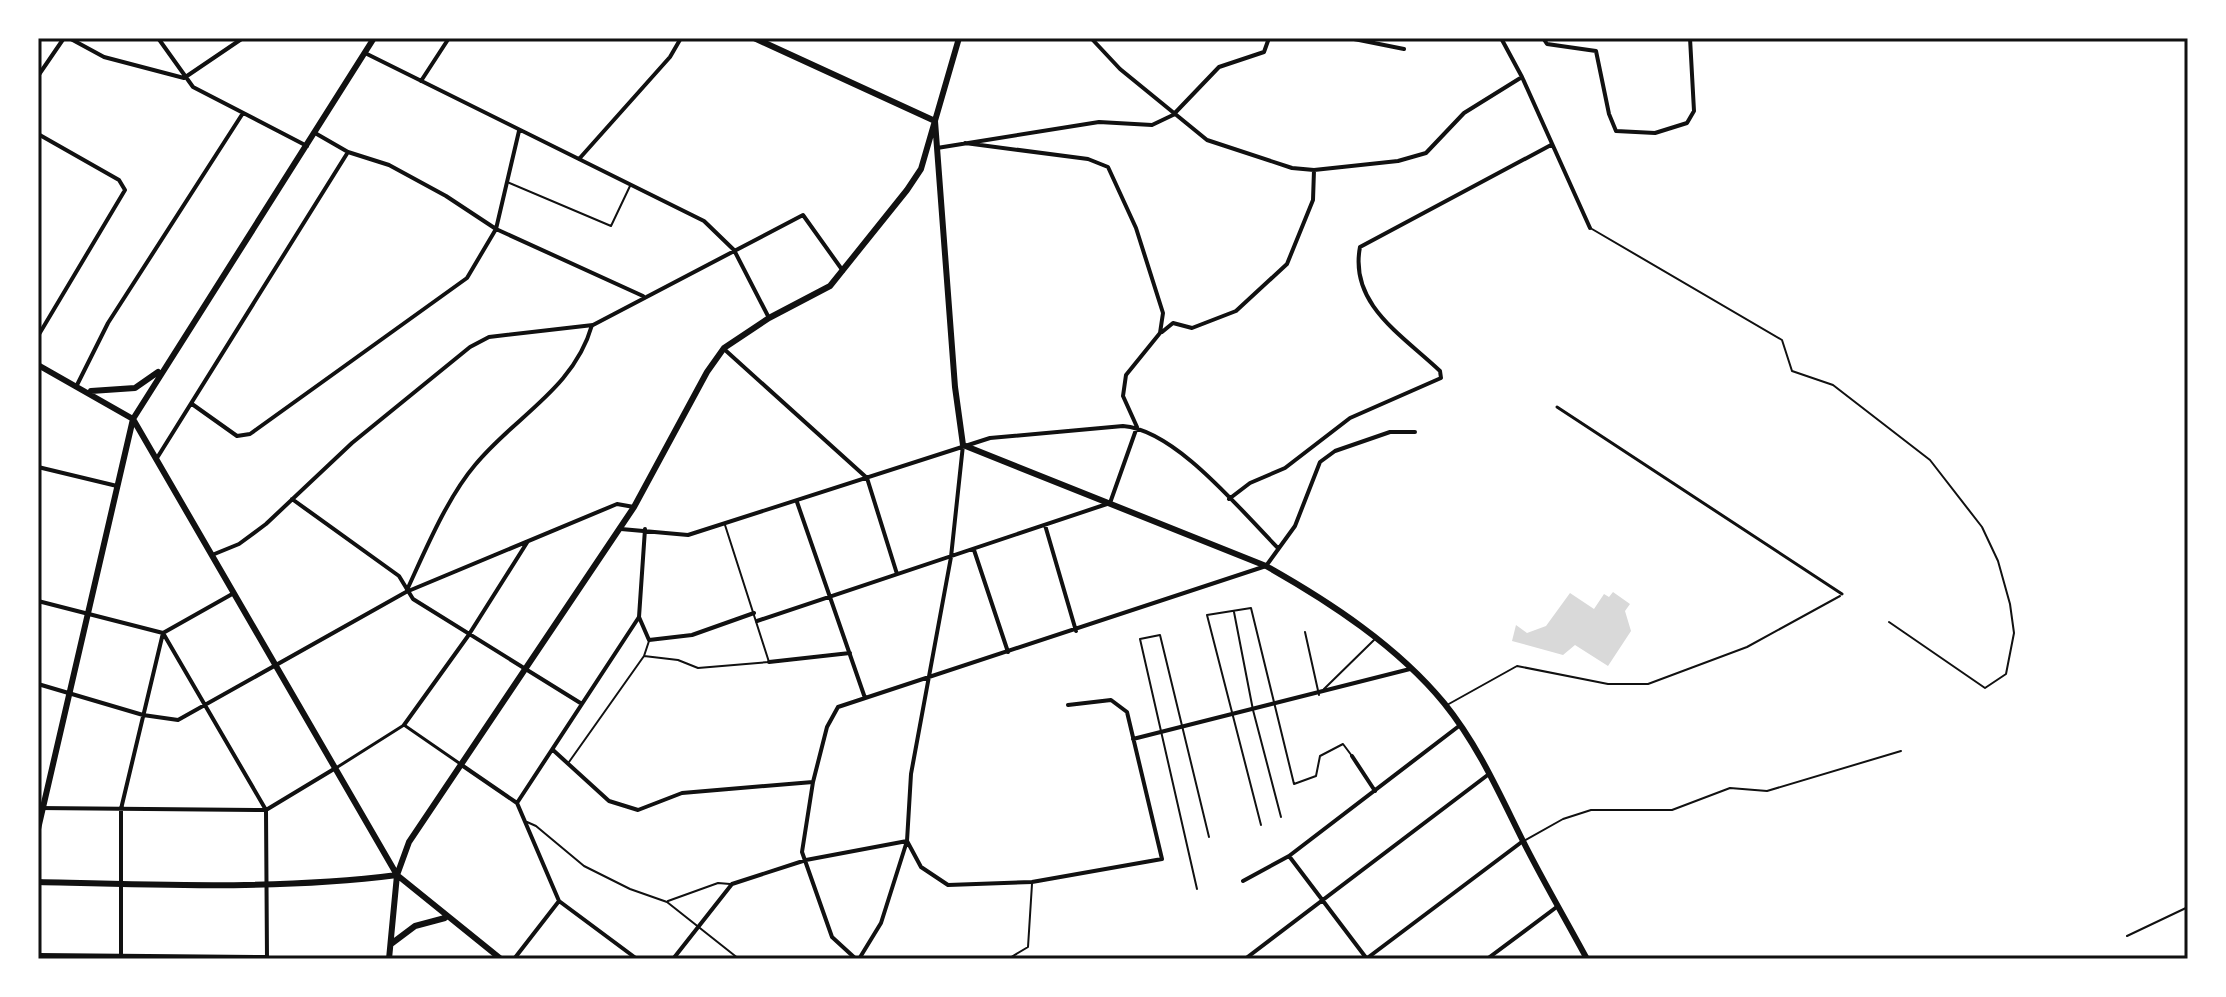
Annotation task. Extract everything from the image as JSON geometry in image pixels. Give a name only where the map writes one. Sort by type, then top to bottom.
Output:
[{"type":"street","points":[[38,76],[66,38],[104,57],[184,78],[243,38]]},
{"type":"street","points":[[158,38],[193,87],[307,146]]},
{"type":"street","points":[[38,829],[40,808],[133,419],[374,38]]},
{"type":"street","points":[[421,81],[449,38]]},
{"type":"street","points":[[579,159],[670,57],[681,38]]},
{"type":"street","points":[[754,38],[935,121]]},
{"type":"street","points":[[389,959],[397,875],[409,842],[463,766],[634,507],[707,372],[724,348],[769,318],[830,286],[921,169],[959,38]]},
{"type":"street","points":[[1091,38],[1120,69],[1207,140],[1292,168],[1314,170],[1398,161],[1426,153],[1464,113],[1522,77]]},
{"type":"street","points":[[935,148],[1099,122],[1152,125],[1173,115],[1219,67],[1264,52],[1269,38]]},
{"type":"street","points":[[1349,38],[1404,49]]},
{"type":"street","points":[[1501,38],[1522,77],[1590,228]]},
{"type":"street","points":[[1543,38],[1547,44],[1596,51],[1609,114],[1616,131],[1655,133],[1687,123],[1694,111],[1690,38]]},
{"type":"street","points":[[365,53],[704,221],[734,250],[769,318]]},
{"type":"street","points":[[77,385],[108,323],[243,113]]},
{"type":"street","points":[[935,121],[955,387],[963,445],[951,557],[928,677],[911,774],[907,841],[881,923],[858,959],[832,937],[802,852],[813,782],[827,727],[838,707],[928,677],[1076,631],[1266,566],[1295,526],[1320,462],[1335,451],[1390,432],[1415,432]]},
{"type":"street","points":[[192,404],[237,436],[250,434],[467,278],[496,229],[505,181],[520,130]]},
{"type":"street","points":[[315,133],[348,152],[389,165],[446,196],[496,229],[643,296]]},
{"type":"street","points":[[38,134],[119,180],[125,190],[38,336]]},
{"type":"street","points":[[965,143],[1088,159],[1108,167],[1136,228],[1163,313],[1160,333]]},
{"type":"street","points":[[1229,499],[1250,483],[1285,468],[1350,418],[1441,378],[1440,371],[1366,301],[1356,266],[1360,247],[1551,145]]},
{"type":"street","points":[[157,458],[348,152]]},
{"type":"street","points":[[1278,548],[1180,453],[1137,427],[1123,396],[1126,375],[1160,333],[1173,323],[1192,328],[1236,311],[1287,264],[1313,200],[1314,170]]},
{"type":"street","points":[[212,555],[239,544],[352,443],[470,347],[489,337],[593,325],[643,296],[803,215],[843,272]]},
{"type":"street","points":[[406,592],[426,548],[474,466],[549,396],[573,367],[593,325]]},
{"type":"street","points":[[724,348],[867,478],[897,574]]},
{"type":"street","points":[[38,365],[133,419],[397,875],[445,918],[501,959]]},
{"type":"street","points":[[87,391],[135,388],[164,367]]},
{"type":"street","points":[[1557,407],[1842,594]]},
{"type":"street","points":[[619,529],[688,535],[990,438],[1137,427]]},
{"type":"street","points":[[1110,503],[1137,427]]},
{"type":"street","points":[[963,445],[1266,566],[1312,591],[1412,669],[1446,705],[1491,772],[1523,841],[1587,959]]},
{"type":"street","points":[[38,468],[118,486]]},
{"type":"street","points":[[292,499],[399,576],[406,592],[468,636],[475,636],[582,704]]},
{"type":"street","points":[[797,502],[865,698]]},
{"type":"street","points":[[757,621],[1110,503]]},
{"type":"street","points":[[38,684],[143,715],[178,720],[406,592],[617,504],[634,507]]},
{"type":"street","points":[[1045,525],[1076,631]]},
{"type":"street","points":[[645,529],[639,617],[649,640],[692,635],[754,613]]},
{"type":"street","points":[[40,808],[266,810],[404,725],[468,636],[528,541]]},
{"type":"street","points":[[974,550],[1008,652]]},
{"type":"street","points":[[121,957],[121,809],[163,633],[234,593]]},
{"type":"street","points":[[38,601],[89,611],[163,633],[266,810],[267,958],[38,956]]},
{"type":"street","points":[[517,803],[639,617]]},
{"type":"street","points":[[769,662],[850,653]]},
{"type":"street","points":[[1133,739],[1319,695],[1412,669]]},
{"type":"street","points":[[907,841],[921,867],[948,885],[1032,882],[1162,859],[1127,712],[1111,700],[1068,705]]},
{"type":"street","points":[[404,725],[517,803],[559,901],[637,959]]},
{"type":"street","points":[[1243,881],[1289,856],[1459,726]]},
{"type":"street","points":[[553,750],[609,801],[638,810],[682,793],[813,782]]},
{"type":"street","points":[[1352,756],[1375,791]]},
{"type":"street","points":[[1245,959],[1491,772]]},
{"type":"street","points":[[673,959],[732,884],[806,860],[907,841]]},
{"type":"street","points":[[1289,856],[1366,959],[1523,841]]},
{"type":"street","points":[[38,882],[265,883],[347,881],[397,875]]},
{"type":"street","points":[[514,959],[559,901]]},
{"type":"street","points":[[1487,959],[1558,906]]},
{"type":"street","points":[[391,944],[415,926],[445,918]]},
{"type":"lane","points":[[505,181],[611,226],[630,185]]},
{"type":"lane","points":[[1590,228],[1782,340],[1792,371],[1833,385],[1930,460],[1982,527],[1998,561],[2014,633],[2006,674],[1985,688],[1889,622]]},
{"type":"lane","points":[[644,656],[678,660],[698,668],[769,662],[725,525]]},
{"type":"lane","points":[[1446,705],[1517,666],[1608,684],[1648,684],[1747,647],[1828,606],[1842,594]]},
{"type":"lane","points":[[1261,825],[1230,715],[1207,615],[1251,608],[1294,784],[1316,776],[1320,756],[1343,744],[1352,756]]},
{"type":"lane","points":[[1234,611],[1253,710],[1281,817]]},
{"type":"lane","points":[[1305,632],[1319,695]]},
{"type":"lane","points":[[1197,889],[1140,639],[1160,635],[1209,837]]},
{"type":"lane","points":[[568,764],[644,656],[649,640]]},
{"type":"lane","points":[[1319,695],[1375,640]]},
{"type":"lane","points":[[1523,841],[1563,819],[1591,810],[1672,810],[1730,788],[1767,791],[1901,751]]},
{"type":"lane","points":[[525,822],[536,826],[584,866],[630,889],[667,902],[739,959]]},
{"type":"lane","points":[[1008,959],[1028,947],[1032,882]]},
{"type":"lane","points":[[667,902],[718,883],[732,884]]},
{"type":"lane","points":[[2127,936],[2188,907]]},
{"type":"shaded area","points":[[1613,592],[1630,604],[1625,611],[1631,631],[1608,666],[1575,645],[1563,655],[1512,641],[1516,625],[1527,633],[1546,626],[1570,593],[1594,609],[1604,594],[1609,597]]}]
